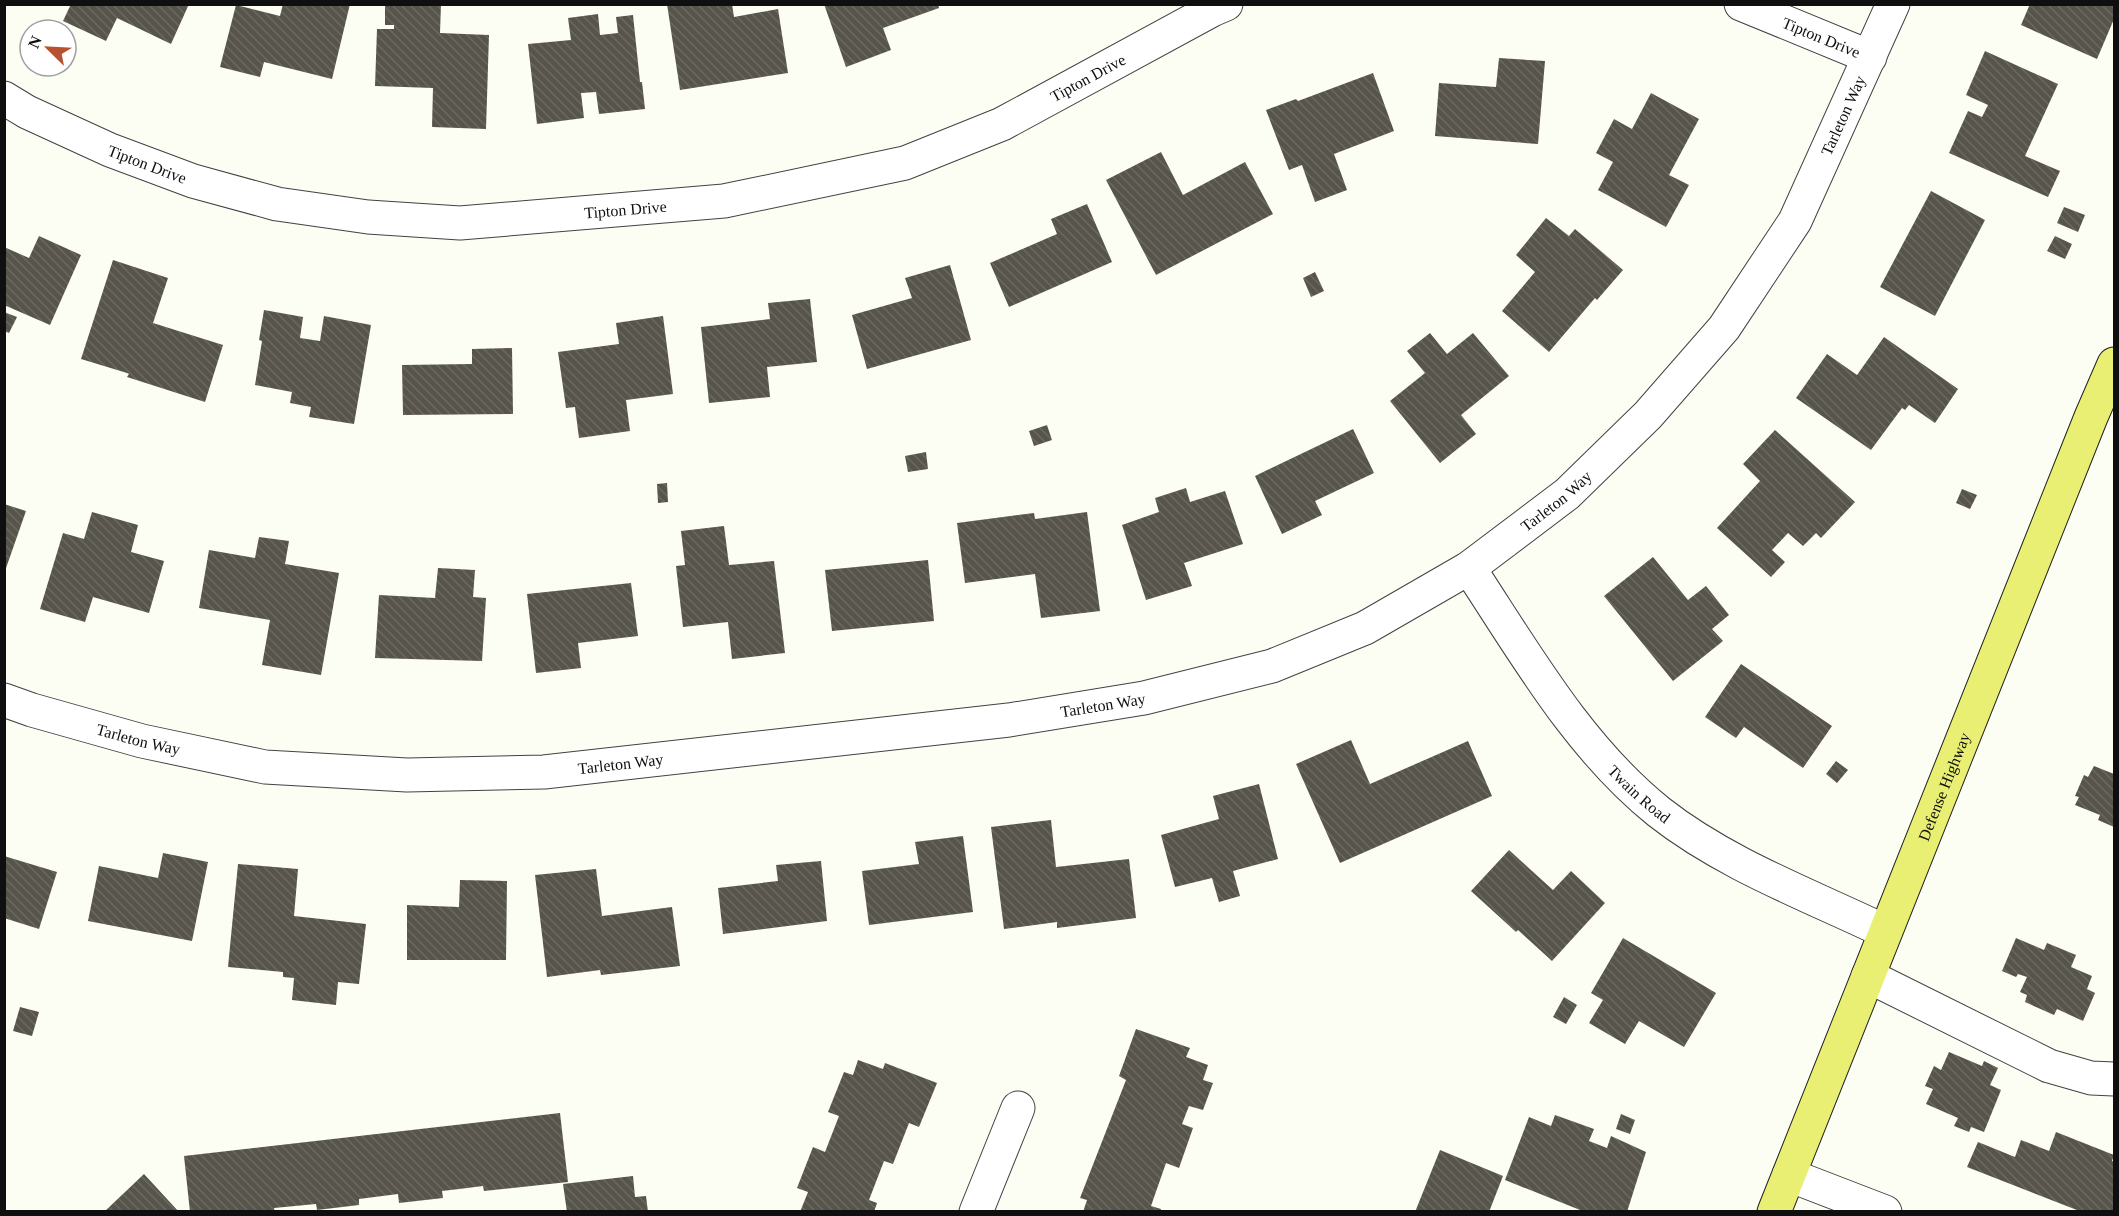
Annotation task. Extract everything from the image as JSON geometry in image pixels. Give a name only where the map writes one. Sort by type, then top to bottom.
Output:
[{"type":"main road","name":"Defense Highway","points":[[1774,1212],[1884,931],[2091,417],[2115,364]]},
{"type":"street","name":"Tipton Drive","points":[[4,98],[27,112],[110,150],[193,181],[276,204],[368,217],[460,224],[724,201],[905,163],[1002,124],[1226,4]]},
{"type":"street","name":"Tipton Drive","points":[[1740,4],[1870,57]]},
{"type":"street","name":"Tarleton Way","points":[[4,700],[142,741],[265,767],[408,775],[544,772],[1009,720],[1144,698],[1282,662],[1365,628],[1469,568],[1567,494],[1648,415],[1724,328],[1795,221],[1893,4]]},
{"type":"street","name":"Twain Road","points":[[1469,568],[1559,703],[1603,759],[1659,812],[1721,854],[1884,931]]},
{"type":"street","points":[[1868,976],[2049,1066],[2091,1078],[2115,1079]]},
{"type":"street","points":[[976,1212],[1018,1108]]},
{"type":"street","points":[[1789,1175],[1885,1212]]},
{"type":"building","points":[[71,4],[189,4],[171,44],[117,18],[106,41],[78,28],[78,18],[64,18]]},
{"type":"building","points":[[283,4],[350,4],[332,79],[264,62],[260,77],[220,67],[236,5],[280,16]]},
{"type":"building","points":[[385,4],[441,4],[440,33],[489,35],[486,129],[432,127],[433,88],[375,86],[377,29],[394,29],[394,25],[385,25]]},
{"type":"building","points":[[667,4],[732,4],[734,17],[778,9],[788,73],[680,90]]},
{"type":"building","points":[[824,4],[938,4],[939,8],[883,28],[891,50],[846,67]]},
{"type":"building","points":[[2030,4],[2114,4],[2114,19],[2097,59],[2021,25]]},
{"type":"building","points":[[598,14],[600,35],[618,33],[616,17],[633,15],[645,109],[599,114],[596,92],[581,93],[584,118],[537,124],[528,44],[571,40],[568,18]]},
{"type":"building","points":[[1985,51],[2058,84],[2025,156],[2060,171],[2048,197],[1949,153],[1968,111],[1982,117],[1988,105],[1966,95]]},
{"type":"building","points":[[1499,58],[1545,61],[1538,144],[1435,136],[1439,83],[1496,87]]},
{"type":"building","points":[[1373,73],[1394,131],[1334,154],[1347,190],[1315,202],[1302,165],[1289,170],[1266,110],[1296,99],[1298,101]]},
{"type":"building","points":[[1651,93],[1699,119],[1669,175],[1689,185],[1666,227],[1598,190],[1613,162],[1596,153],[1614,119],[1632,129]]},
{"type":"building","points":[[1161,152],[1183,195],[1245,162],[1273,214],[1156,275],[1106,180]]},
{"type":"building","points":[[1931,191],[1985,220],[1935,316],[1880,287]]},
{"type":"building","points":[[1087,204],[1112,262],[1009,307],[990,263],[1057,234],[1051,219]]},
{"type":"building","points":[[2064,207],[2085,215],[2078,232],[2057,223]]},
{"type":"building","points":[[1546,218],[1569,236],[1575,229],[1623,270],[1597,300],[1595,298],[1549,352],[1502,311],[1535,272],[1516,255]]},
{"type":"building","points":[[39,236],[81,255],[50,325],[4,305],[4,247],[29,258]]},
{"type":"building","points":[[2055,236],[2072,244],[2065,259],[2047,251]]},
{"type":"building","points":[[113,260],[168,278],[153,323],[223,345],[205,402],[127,377],[129,374],[127,373],[81,359]]},
{"type":"building","points":[[950,265],[971,340],[867,369],[852,315],[912,298],[905,278]]},
{"type":"building","points":[[1315,272],[1324,291],[1311,297],[1303,278]]},
{"type":"building","points":[[810,299],[817,362],[767,367],[770,397],[709,403],[701,327],[770,319],[768,303]]},
{"type":"building","points":[[264,310],[303,317],[300,338],[320,341],[324,316],[371,325],[354,424],[309,417],[311,407],[290,403],[292,392],[255,385]]},
{"type":"building","points":[[4,312],[17,317],[9,333],[4,331]]},
{"type":"building","points":[[663,316],[673,394],[626,400],[630,431],[579,438],[575,407],[566,408],[558,352],[619,344],[616,323]]},
{"type":"building","points":[[1430,333],[1447,354],[1473,333],[1509,376],[1461,415],[1476,434],[1440,463],[1390,401],[1425,373],[1407,351]]},
{"type":"building","points":[[1884,337],[1958,389],[1935,423],[1909,405],[1905,410],[1902,408],[1871,450],[1796,398],[1827,354],[1857,375]]},
{"type":"building","points":[[512,348],[513,414],[403,415],[402,365],[472,364],[472,349]]},
{"type":"building","points":[[1047,425],[1052,440],[1034,446],[1029,431]]},
{"type":"building","points":[[1353,429],[1374,473],[1315,501],[1322,515],[1282,534],[1255,476]]},
{"type":"building","points":[[1775,430],[1855,502],[1821,538],[1816,533],[1803,546],[1788,533],[1772,550],[1785,562],[1771,577],[1717,528],[1760,481],[1743,464]]},
{"type":"building","points":[[926,452],[928,469],[908,472],[905,456]]},
{"type":"building","points":[[667,483],[668,502],[658,503],[657,484]]},
{"type":"building","points":[[1186,488],[1190,502],[1225,491],[1243,544],[1184,563],[1192,586],[1146,600],[1122,525],[1159,512],[1155,498]]},
{"type":"building","points":[[1962,489],[1977,495],[1970,509],[1956,503]]},
{"type":"building","points":[[4,504],[26,511],[5,571],[4,571]]},
{"type":"building","points":[[92,512],[138,525],[131,552],[164,561],[149,613],[93,597],[85,622],[40,609],[63,533],[84,539]]},
{"type":"building","points":[[1087,512],[1100,611],[1041,618],[1035,574],[965,583],[957,523],[1034,513],[1035,519]]},
{"type":"building","points":[[724,526],[729,565],[774,561],[785,653],[732,659],[728,622],[683,627],[676,566],[685,565],[681,531]]},
{"type":"building","points":[[259,537],[289,541],[285,564],[339,573],[321,675],[262,665],[270,620],[199,608],[209,550],[255,558]]},
{"type":"building","points":[[1653,557],[1688,600],[1706,586],[1729,615],[1712,629],[1723,641],[1673,681],[1604,596]]},
{"type":"building","points":[[928,560],[934,621],[832,631],[825,570]]},
{"type":"building","points":[[438,568],[475,570],[473,597],[486,598],[482,661],[375,658],[379,595],[435,598]]},
{"type":"building","points":[[631,583],[638,636],[578,643],[581,668],[536,673],[527,594]]},
{"type":"building","points":[[1741,664],[1832,726],[1803,768],[1744,727],[1736,738],[1705,717]]},
{"type":"building","points":[[1351,740],[1370,784],[1468,741],[1492,796],[1340,863],[1296,764]]},
{"type":"building","points":[[1836,761],[1848,770],[1837,783],[1826,774]]},
{"type":"building","points":[[2094,766],[2114,774],[2114,827],[2098,820],[2100,815],[2075,805],[2079,797],[2075,796],[2084,775],[2088,777]]},
{"type":"building","points":[[1259,784],[1278,859],[1233,871],[1240,896],[1219,902],[1212,878],[1175,887],[1161,835],[1219,819],[1213,796]]},
{"type":"building","points":[[1051,820],[1056,867],[1129,859],[1136,918],[1057,928],[1057,922],[1004,929],[991,827]]},
{"type":"building","points":[[963,836],[973,912],[869,925],[862,871],[919,864],[915,842]]},
{"type":"building","points":[[1509,850],[1553,890],[1571,871],[1605,903],[1552,961],[1471,891]]},
{"type":"building","points":[[163,853],[208,862],[192,941],[88,921],[99,866],[158,878]]},
{"type":"building","points":[[4,856],[57,872],[39,929],[4,918]]},
{"type":"building","points":[[821,861],[827,921],[723,934],[718,888],[778,881],[776,865]]},
{"type":"building","points":[[238,864],[298,869],[294,916],[366,924],[359,984],[338,982],[336,1005],[292,1000],[294,978],[283,977],[283,972],[228,967]]},
{"type":"building","points":[[596,869],[602,916],[672,907],[680,966],[601,975],[600,970],[547,977],[535,875]]},
{"type":"building","points":[[460,880],[507,881],[506,960],[407,960],[407,905],[459,907]]},
{"type":"building","points":[[1623,938],[1716,993],[1684,1047],[1639,1021],[1625,1044],[1589,1023],[1603,1000],[1591,993]]},
{"type":"building","points":[[2016,938],[2044,950],[2047,943],[2076,955],[2071,967],[2092,976],[2087,989],[2095,993],[2083,1021],[2057,1009],[2054,1015],[2025,1002],[2027,995],[2020,992],[2027,977],[2018,974],[2016,977],[2002,971]]},
{"type":"building","points":[[1564,997],[1577,1005],[1566,1024],[1553,1017]]},
{"type":"building","points":[[20,1007],[39,1012],[32,1036],[13,1031]]},
{"type":"building","points":[[1136,1029],[1190,1048],[1186,1057],[1208,1065],[1203,1080],[1213,1083],[1203,1110],[1189,1106],[1182,1124],[1193,1128],[1179,1168],[1166,1163],[1151,1206],[1161,1209],[1160,1212],[1083,1212],[1087,1200],[1080,1198],[1126,1080],[1119,1076]]},
{"type":"building","points":[[1949,1052],[1982,1066],[1984,1061],[1998,1068],[1990,1085],[2001,1090],[1984,1132],[1971,1127],[1969,1132],[1954,1126],[1958,1118],[1926,1104],[1933,1089],[1925,1086],[1934,1066],[1941,1070]]},
{"type":"building","points":[[858,1060],[883,1069],[885,1063],[937,1083],[919,1127],[909,1123],[893,1164],[884,1161],[869,1200],[877,1203],[874,1212],[800,1212],[808,1192],[797,1188],[813,1147],[825,1152],[839,1116],[828,1112],[844,1072],[853,1075]]},
{"type":"building","points":[[560,1113],[568,1182],[484,1191],[483,1186],[442,1191],[443,1198],[399,1203],[398,1194],[359,1199],[359,1205],[317,1210],[316,1204],[274,1208],[275,1212],[190,1212],[184,1156]]},
{"type":"building","points":[[1621,1114],[1635,1120],[1630,1134],[1616,1129]]},
{"type":"building","points":[[1555,1115],[1594,1129],[1589,1141],[1607,1148],[1611,1136],[1646,1152],[1627,1212],[1585,1212],[1505,1180],[1529,1117],[1551,1126]]},
{"type":"building","points":[[2056,1132],[2114,1155],[2112,1161],[2114,1162],[2114,1212],[2082,1212],[1967,1167],[1978,1142],[2015,1157],[2021,1140],[2049,1151]]},
{"type":"building","points":[[1440,1150],[1503,1176],[1489,1212],[1415,1212]]},
{"type":"building","points":[[144,1174],[179,1212],[104,1212]]},
{"type":"building","points":[[633,1176],[635,1197],[646,1196],[648,1212],[567,1212],[563,1184]]}]
